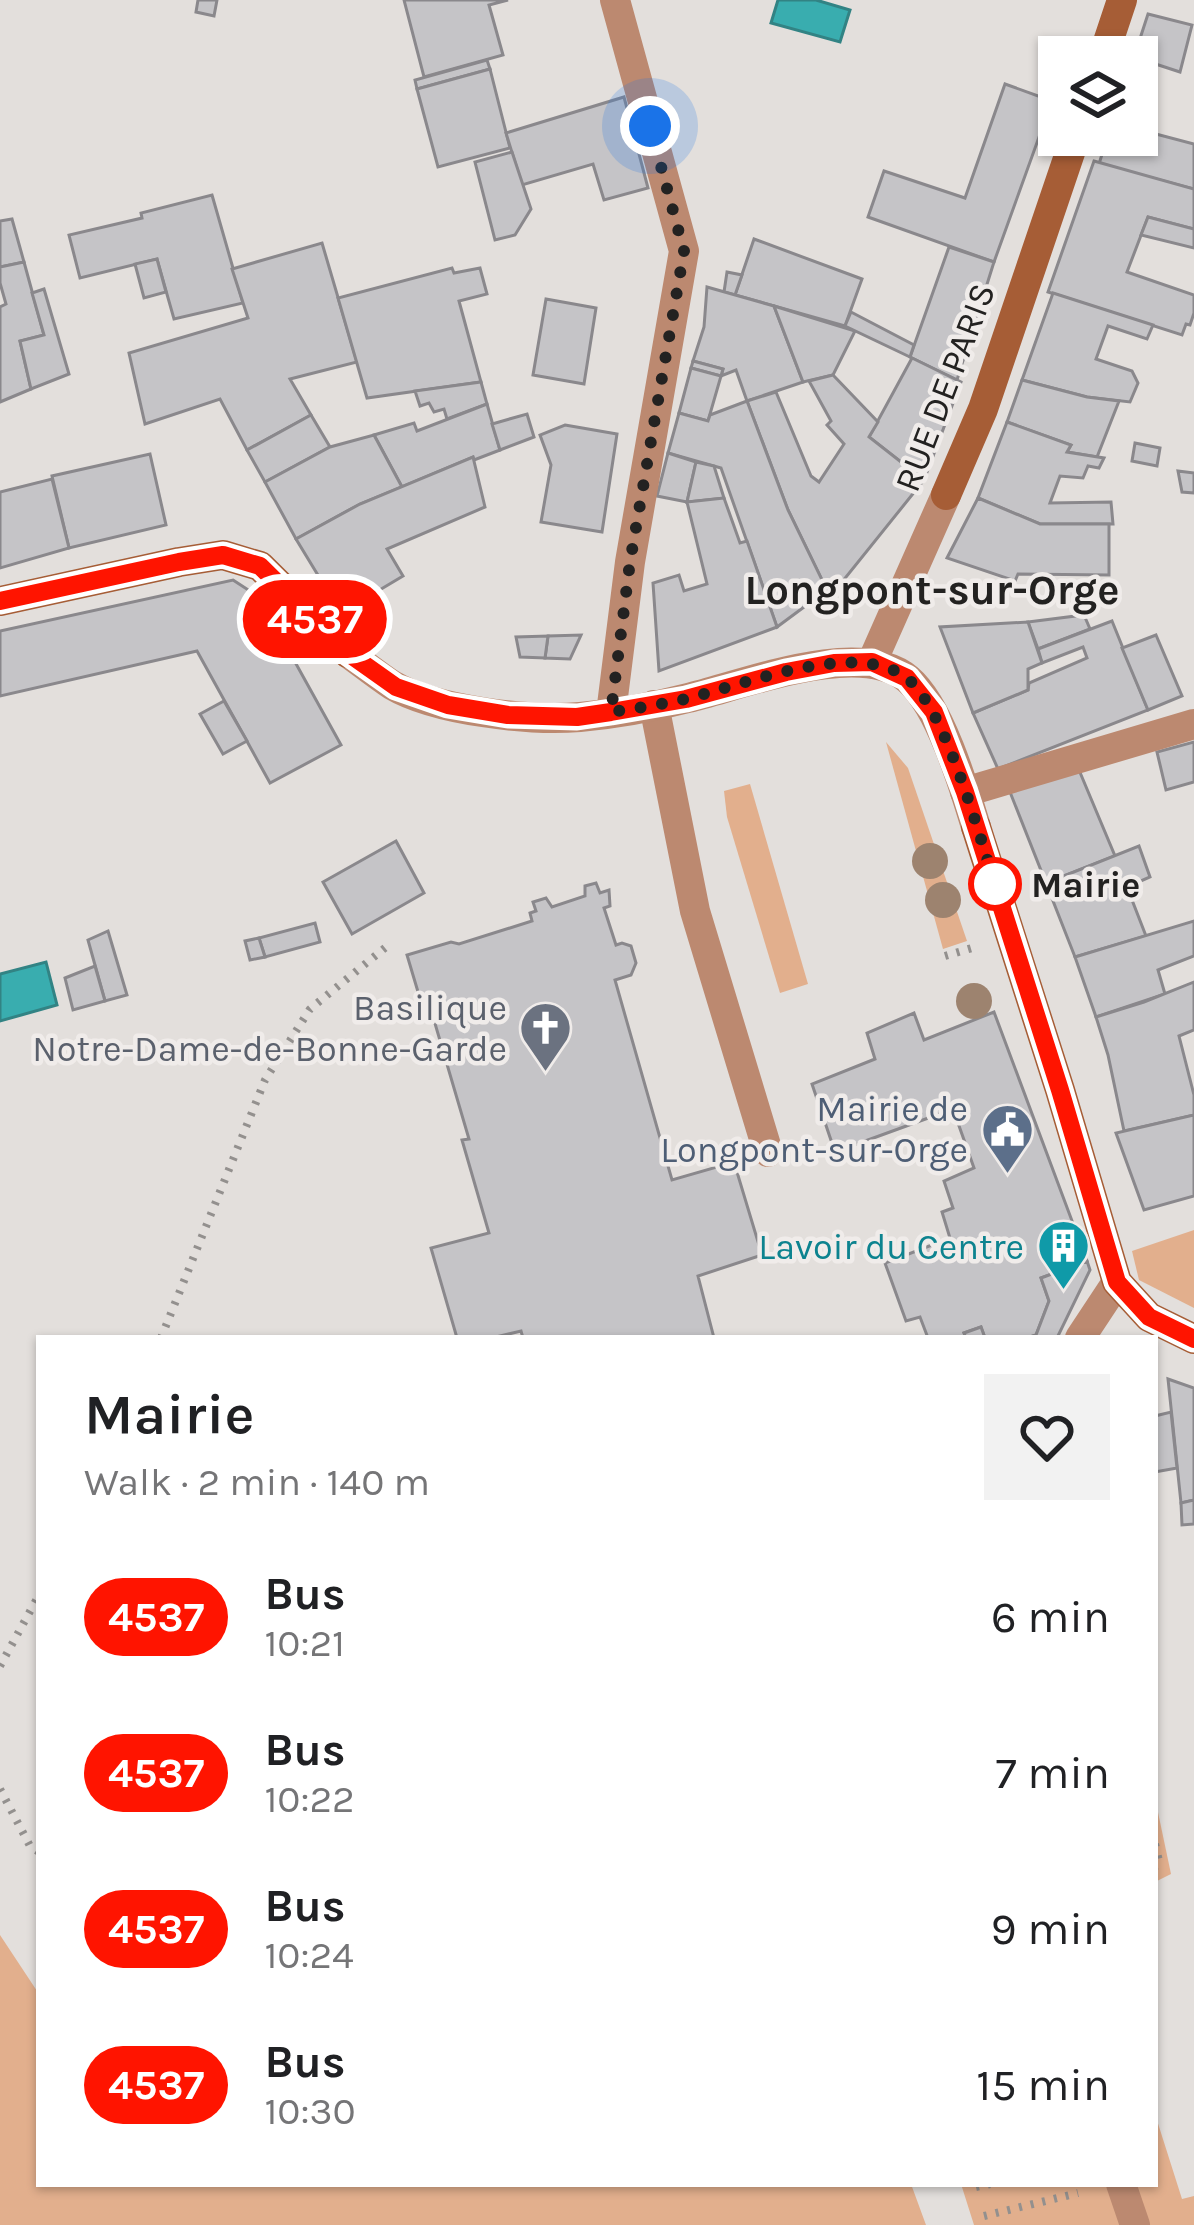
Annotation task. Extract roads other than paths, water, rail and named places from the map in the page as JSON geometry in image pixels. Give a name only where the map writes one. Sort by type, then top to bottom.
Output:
[{"type":"main road","points":[[1110,36],[1122,0]]},
{"type":"main road","name":"RUE DE PARIS","points":[[946,494],[983,409],[1069,156]]},
{"type":"main road","points":[[0,602],[223,555],[260,566],[348,653]]},
{"type":"main road","points":[[976,827],[1117,1282],[1149,1317],[1194,1340]]},
{"type":"street","points":[[611,712],[630,562],[684,251],[615,0]]},
{"type":"street","name":"RUE DE PARIS","points":[[872,662],[946,494]]},
{"type":"street","points":[[348,653],[396,687],[448,705],[508,715],[577,717],[654,705],[834,663],[872,662],[907,678],[934,712],[976,827]]},
{"type":"street","points":[[654,705],[695,911],[768,1152]]},
{"type":"street","points":[[965,792],[1194,724]]},
{"type":"street","points":[[1082,1335],[1117,1282]]},
{"type":"street","points":[[1106,2187],[1135,2225]]},
{"type":"water","points":[[778,0],[816,0],[850,10],[840,42],[771,23]]},
{"type":"water","points":[[46,962],[57,1005],[0,1021],[0,974]]},
{"type":"place","name":"Mairie","points":[[995,884]]},
{"type":"place","name":"Basilique Notre-Dame-de-Bonne-Garde","points":[[546,1074]]},
{"type":"place","name":"Mairie de Longpont-sur-Orge","points":[[1007,1175]]},
{"type":"place","name":"Lavoir du Centre","points":[[1063,1292]]},
{"type":"district","name":"Longpont-sur-Orge","points":[[932,589]]}]
